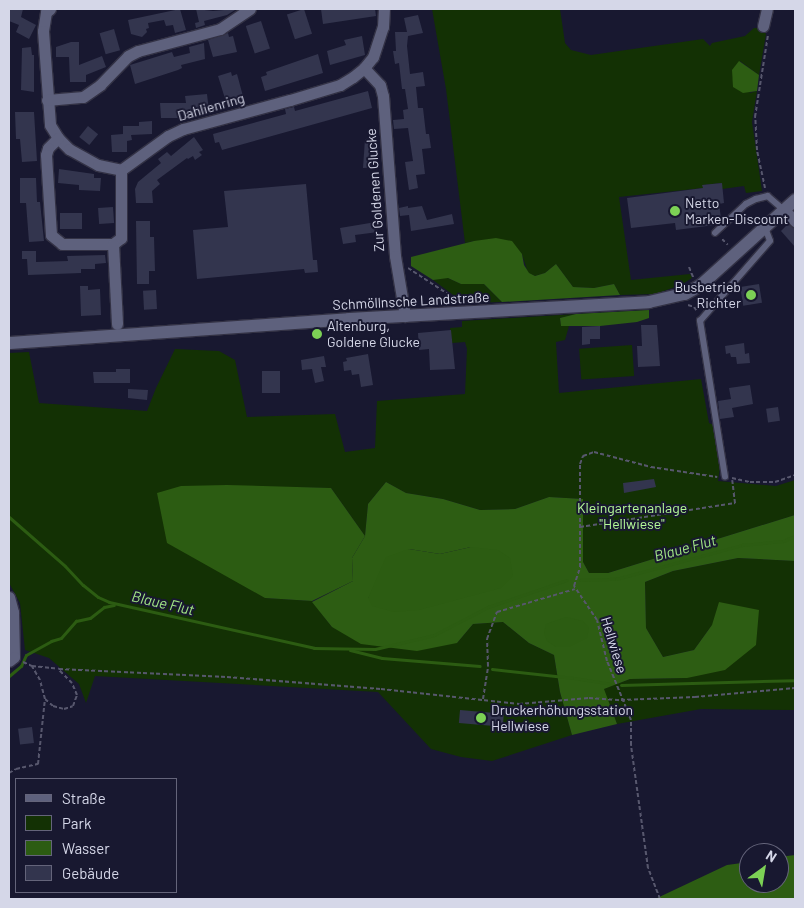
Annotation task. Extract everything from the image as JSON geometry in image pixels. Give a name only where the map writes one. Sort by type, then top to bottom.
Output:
[{"type":"main road","name":"Schmöllnsche Landstraße","points":[[9,343],[405,316],[649,302],[701,285],[795,200]]},
{"type":"street","points":[[47,100],[84,97],[100,85],[128,56],[138,50],[220,29],[250,9]]},
{"type":"street","name":"Dahlienring","points":[[121,170],[168,136],[183,129],[340,85],[364,68],[373,57],[384,27],[384,9]]},
{"type":"street","points":[[763,26],[767,9]]},
{"type":"street","points":[[45,10],[43,31],[50,125],[58,138],[69,149],[98,165],[121,170],[122,231],[121,238],[113,244],[62,244],[51,235],[46,155],[48,148],[58,138]]},
{"type":"street","name":"Zur Goldenen Glucke","points":[[364,68],[380,85],[383,96],[395,256],[405,316]]},
{"type":"street","points":[[784,210],[795,221]]},
{"type":"street","points":[[113,244],[117,324]]},
{"type":"street","points":[[9,597],[13,612],[14,658],[9,661]]},
{"type":"lane","points":[[715,233],[746,204],[768,196],[784,210]]},
{"type":"lane","points":[[728,477],[700,321],[770,241],[764,228]]},
{"type":"path","points":[[763,26],[768,35],[755,117],[757,150],[768,196]]},
{"type":"path","points":[[722,239],[729,247],[734,243]]},
{"type":"path","points":[[404,273],[403,265],[445,290],[464,305],[453,304]]},
{"type":"path","points":[[689,267],[695,279],[687,288],[687,304],[697,309],[700,321]]},
{"type":"path","points":[[483,700],[488,666],[487,639],[497,612],[575,589],[576,575],[580,567],[580,464],[583,456],[594,452],[651,467],[702,476],[728,477],[750,482],[775,482],[795,475]]},
{"type":"path","points":[[580,527],[736,503],[728,477]]},
{"type":"path","name":"Hellwiese","points":[[575,589],[592,609],[597,620],[607,661],[621,700],[631,720],[631,745],[648,868],[660,899]]},
{"type":"path","points":[[27,664],[58,669],[237,678],[381,689],[519,704],[589,698],[621,700],[695,697],[795,688]]},
{"type":"path","points":[[9,773],[38,764],[45,699],[40,680],[32,666]]},
{"type":"path","points":[[45,699],[53,706],[64,710],[73,706],[77,695],[72,683],[58,669]]},
{"type":"green space","points":[[432,9],[560,9],[565,43],[571,50],[591,55],[703,39],[710,46],[712,43],[745,36],[754,28],[762,28],[766,34],[759,75],[740,61],[750,93],[757,91],[752,122],[762,191],[746,193],[744,186],[722,189],[721,183],[703,185],[703,188],[619,197],[631,280],[690,274],[692,278],[681,285],[655,294],[620,295],[614,284],[594,288],[573,287],[556,264],[545,273],[535,276],[528,273],[522,254],[474,241],[465,243],[446,89]]},
{"type":"green space","points":[[448,278],[461,284],[484,284],[502,302],[464,303],[433,280]]},
{"type":"green space","name":"Kleingartenanlage \"Hellwiese\"","points":[[576,314],[560,318],[561,325],[569,326],[565,340],[556,342],[559,393],[701,379],[709,423],[714,425],[720,468],[718,481],[776,486],[795,480],[795,515],[608,573],[589,573],[583,562],[583,499],[549,497],[515,509],[480,510],[443,499],[406,493],[386,482],[368,504],[365,536],[331,488],[181,486],[265,598],[312,601],[332,627],[457,643],[473,624],[503,622],[529,643],[554,655],[560,692],[572,735],[492,761],[461,757],[431,749],[378,692],[95,676],[86,703],[79,684],[49,658],[25,650],[20,603],[9,583],[9,353],[29,352],[39,403],[147,411],[175,349],[219,351],[235,360],[247,417],[335,414],[345,452],[375,448],[377,401],[465,394],[467,349],[465,342],[452,343],[450,328],[462,327],[462,321]]},
{"type":"green space","points":[[632,345],[634,376],[581,380],[579,349]]},
{"type":"green space","points":[[738,558],[795,561],[795,710],[701,709],[617,724],[603,689],[630,679],[687,678],[712,625],[694,650],[663,657],[646,628],[645,582],[673,571]]},
{"type":"shaded area","points":[[739,61],[759,75],[757,91],[743,93],[733,87],[732,70]]},
{"type":"shaded area","points":[[496,238],[512,241],[522,254],[524,265],[529,273],[535,276],[545,273],[556,264],[573,287],[594,288],[614,284],[620,295],[502,302],[484,284],[461,284],[448,278],[433,280],[411,266],[411,257],[474,241]]},
{"type":"shaded area","points":[[649,310],[649,318],[637,322],[600,326],[561,326],[560,318],[576,314]]},
{"type":"shaded area","points":[[386,482],[406,493],[443,499],[480,510],[515,509],[549,497],[583,499],[583,562],[589,573],[608,573],[795,515],[795,561],[738,558],[673,571],[645,582],[646,628],[663,657],[694,650],[712,625],[719,602],[759,610],[756,645],[725,670],[687,678],[630,679],[604,689],[617,724],[572,735],[560,692],[554,655],[529,643],[503,622],[473,624],[457,643],[417,651],[361,644],[332,627],[312,602],[353,581],[352,558],[365,536],[368,504]],"holes":[[[471,547],[368,598],[409,549],[440,554]]]},
{"type":"shaded area","points":[[795,855],[795,899],[655,899],[727,865],[739,863],[739,893],[789,893],[789,856]]},
{"type":"water","points":[[227,485],[331,488],[365,536],[352,558],[353,581],[312,601],[265,598],[167,543],[157,493],[181,486]]},
{"type":"water","points":[[471,547],[498,550],[510,558],[513,576],[501,588],[419,610],[394,612],[372,606],[368,598],[386,557],[409,549],[440,554]]},
{"type":"water","points":[[566,617],[583,621],[589,628],[587,638],[569,647],[556,647],[547,641],[544,633],[546,624]]},
{"type":"building","points":[[9,9],[23,9],[21,17],[36,25],[29,39],[16,32],[19,25],[9,21]]},
{"type":"building","points":[[180,9],[186,30],[175,33],[173,25],[166,26],[164,20],[148,23],[149,28],[146,29],[147,32],[142,37],[131,34],[128,20]]},
{"type":"building","points":[[196,9],[213,11],[235,10],[227,15],[204,21],[205,25],[196,28],[195,23],[199,22]]},
{"type":"building","points":[[304,9],[312,34],[295,39],[287,15]]},
{"type":"building","points":[[321,9],[375,9],[376,16],[323,24]]},
{"type":"building","points":[[418,15],[423,33],[408,36],[407,46],[410,74],[423,72],[425,86],[416,87],[418,108],[423,108],[426,134],[429,134],[431,148],[422,149],[425,174],[416,175],[418,188],[409,190],[405,162],[413,161],[408,128],[394,129],[393,120],[404,119],[403,110],[408,109],[405,89],[402,89],[399,63],[395,64],[393,51],[396,51],[395,32],[407,32],[404,18]]},
{"type":"building","points":[[261,21],[270,49],[255,54],[246,26]]},
{"type":"building","points":[[114,29],[120,50],[106,54],[100,33]]},
{"type":"building","points":[[228,33],[229,37],[233,36],[237,52],[213,57],[208,40]]},
{"type":"building","points":[[362,36],[365,55],[330,65],[327,51],[346,45],[344,40]]},
{"type":"building","points":[[71,42],[79,42],[79,65],[102,56],[106,67],[86,75],[86,82],[70,82],[69,57],[56,57],[56,47]]},
{"type":"building","points":[[204,43],[205,59],[181,65],[182,68],[178,70],[135,84],[130,65],[172,52],[174,57],[190,53],[189,47]]},
{"type":"building","points":[[31,47],[32,55],[34,55],[34,92],[21,90],[22,48]]},
{"type":"building","points":[[318,54],[323,73],[265,91],[261,77],[267,75],[266,72]]},
{"type":"building","points":[[231,72],[232,76],[237,74],[244,100],[227,105],[218,76]]},
{"type":"building","points":[[368,91],[372,108],[222,150],[219,142],[215,143],[213,134],[286,114],[285,109],[294,107],[295,111]]},
{"type":"building","points":[[207,94],[209,111],[183,113],[178,115],[178,118],[161,118],[160,103],[186,103],[185,96]]},
{"type":"building","points":[[15,112],[34,112],[37,161],[22,162],[20,139],[16,139]]},
{"type":"building","points":[[152,121],[152,134],[131,135],[132,140],[127,141],[127,152],[112,152],[111,135],[123,134],[123,126],[139,126],[139,122]]},
{"type":"building","points":[[88,126],[98,134],[89,145],[79,137]]},
{"type":"building","points":[[194,137],[203,150],[199,152],[202,155],[195,160],[193,156],[187,158],[157,180],[160,184],[152,191],[153,203],[136,203],[135,189],[138,182],[161,163],[158,159],[167,152],[171,156]]},
{"type":"building","points":[[375,138],[378,167],[363,168],[365,139]]},
{"type":"building","points":[[59,169],[94,174],[94,178],[101,178],[100,191],[79,190],[79,185],[58,183]]},
{"type":"building","points":[[20,178],[36,178],[37,202],[40,202],[44,241],[29,242],[26,203],[20,203]]},
{"type":"building","name":"Netto Marken-Discount","points":[[722,183],[724,203],[719,204],[721,218],[714,219],[715,225],[676,230],[675,223],[631,228],[627,198],[703,188],[702,185]]},
{"type":"building","points":[[306,184],[313,260],[317,260],[318,272],[305,273],[304,269],[197,279],[193,230],[228,227],[224,191]]},
{"type":"building","points":[[408,206],[408,208],[422,206],[427,220],[452,214],[454,224],[411,231],[409,215],[400,216],[399,208]]},
{"type":"building","points":[[113,207],[114,223],[99,224],[98,208]]},
{"type":"building","points":[[60,213],[82,213],[82,229],[60,229]]},
{"type":"building","points":[[136,221],[150,221],[150,237],[154,237],[155,271],[149,271],[149,284],[137,284]]},
{"type":"building","points":[[376,222],[378,232],[355,235],[356,242],[343,244],[340,228]]},
{"type":"building","points":[[788,224],[795,229],[795,247],[781,231]]},
{"type":"building","points":[[22,251],[36,251],[36,262],[68,261],[67,256],[105,255],[106,263],[95,264],[95,269],[81,269],[81,273],[28,275],[27,259],[22,259]]},
{"type":"building","name":"Busbetrieb Richter","points":[[759,284],[762,303],[743,306],[740,287]]},
{"type":"building","points":[[80,286],[88,286],[88,290],[100,289],[101,315],[81,316]]},
{"type":"building","points":[[156,290],[157,309],[144,310],[143,291]]},
{"type":"building","points":[[641,325],[657,325],[660,366],[638,367],[637,346],[642,346]]},
{"type":"building","points":[[600,326],[600,339],[590,339],[590,344],[582,345],[582,327]]},
{"type":"building","points":[[451,330],[455,369],[430,370],[429,349],[419,350],[418,333]]},
{"type":"building","points":[[744,343],[745,354],[749,353],[750,363],[737,364],[736,357],[731,357],[730,353],[726,354],[725,346]]},
{"type":"building","points":[[368,354],[373,385],[361,387],[359,374],[352,375],[351,370],[344,371],[343,362],[347,361],[346,358]]},
{"type":"building","points":[[324,356],[326,367],[321,367],[324,381],[315,383],[312,369],[302,370],[301,360]]},
{"type":"building","points":[[116,369],[130,369],[130,383],[94,383],[93,372],[116,372]]},
{"type":"building","points":[[262,371],[280,371],[280,393],[262,393]]},
{"type":"building","points":[[750,385],[753,404],[732,408],[734,417],[720,419],[718,401],[731,399],[729,388]]},
{"type":"building","points":[[128,389],[148,390],[147,400],[128,398]]},
{"type":"building","points":[[778,407],[780,421],[768,423],[766,409]]},
{"type":"building","points":[[654,479],[656,487],[624,493],[623,483]]},
{"type":"building","name":"Druckerhöhungsstation Hellwiese","points":[[460,710],[504,714],[503,727],[459,723]]},
{"type":"building","points":[[32,727],[34,743],[20,745],[18,729]]},
{"type":"waterway","name":"Blaue Flut","points":[[9,517],[65,566],[83,585],[98,597],[109,602],[314,648],[375,649],[434,635],[488,607],[567,580]]},
{"type":"waterway","name":"Blaue Flut","points":[[580,580],[616,579],[742,545],[783,541],[795,536]]},
{"type":"waterway","points":[[9,676],[21,666],[26,655],[51,641],[61,638],[76,621],[90,618],[104,607],[114,605]]},
{"type":"waterway","name":"Blaue Flut","points":[[350,650],[382,658],[480,666]]},
{"type":"waterway","name":"Blaue Flut","points":[[492,669],[610,684]]},
{"type":"waterway","name":"Blaue Flut","points":[[621,685],[795,680]]},
{"type":"place","name":"Netto Marken-Discount","points":[[675,211]]},
{"type":"place","name":"Busbetrieb Richter","points":[[751,295]]},
{"type":"place","name":"Altenburg, Goldene Glucke","points":[[317,334]]},
{"type":"place","name":"Druckerhöhungsstation Hellwiese","points":[[481,718]]}]
